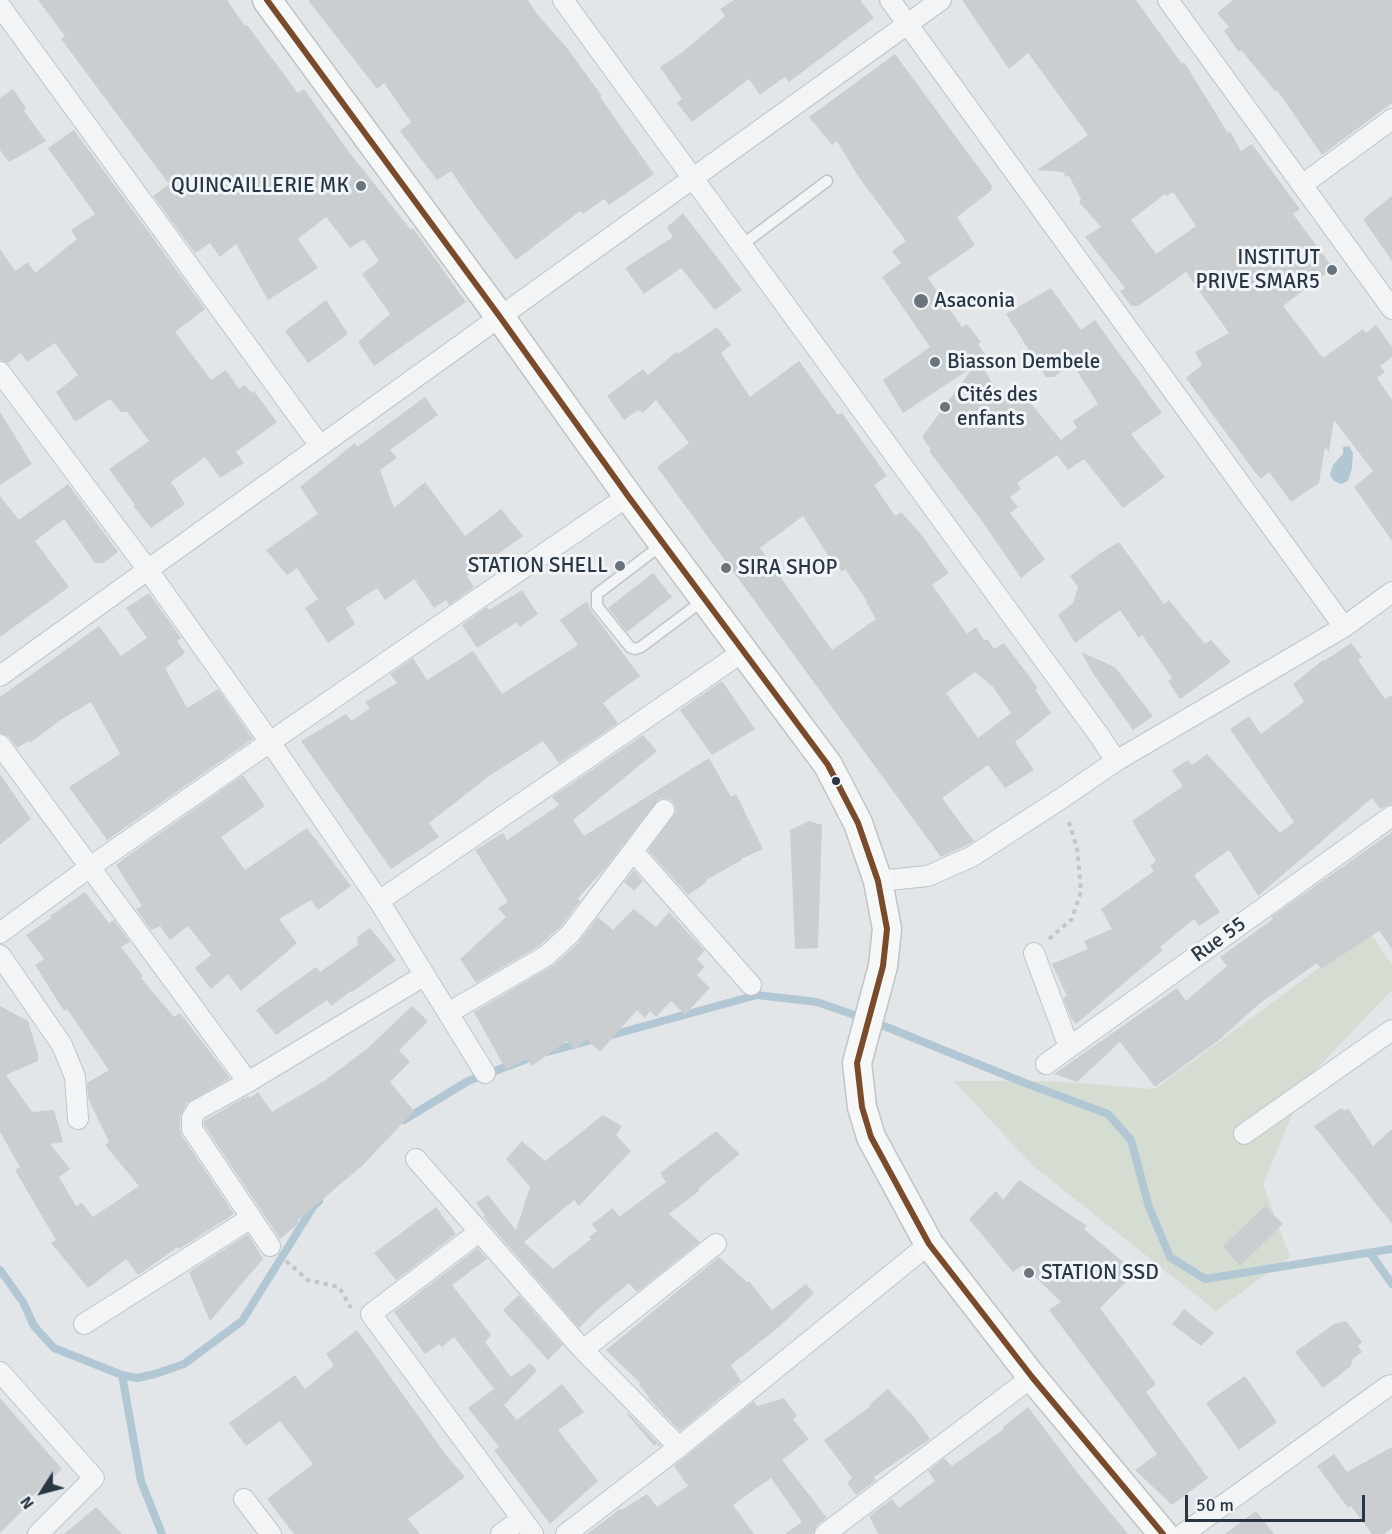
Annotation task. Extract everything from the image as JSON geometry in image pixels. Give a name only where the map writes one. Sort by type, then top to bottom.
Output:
[{"type":"main road","points":[[267,0],[500,317],[628,496],[828,765],[858,823],[878,881],[887,929],[883,966],[857,1063],[862,1107],[871,1137],[929,1244],[1032,1377],[1163,1534]]},
{"type":"street","points":[[563,0],[1116,761]]},
{"type":"street","points":[[890,0],[1344,627]]},
{"type":"street","points":[[0,676],[941,0]]},
{"type":"street","points":[[1168,0],[1392,309]]},
{"type":"street","points":[[0,6],[320,446]]},
{"type":"street","points":[[1302,185],[1392,119]]},
{"type":"street","points":[[0,372],[148,570],[270,742],[379,901],[485,1073]]},
{"type":"street","points":[[0,933],[90,867],[628,496]]},
{"type":"street","points":[[878,881],[928,876],[971,857],[1116,761],[1344,627],[1392,592]]},
{"type":"street","points":[[379,901],[744,651]]},
{"type":"street","points":[[0,745],[248,1082]]},
{"type":"street","points":[[448,1014],[546,956],[570,933],[664,810]]},
{"type":"street","name":"Rue 55","points":[[1046,1064],[1392,816]]},
{"type":"street","points":[[633,852],[751,985]]},
{"type":"street","points":[[1034,953],[1069,1047]]},
{"type":"street","points":[[0,955],[62,1046],[75,1077],[78,1119]]},
{"type":"street","points":[[275,1250],[192,1129],[192,1118],[197,1110],[248,1082],[424,975]]},
{"type":"street","points":[[1244,1134],[1392,1030]]},
{"type":"street","points":[[416,1159],[583,1350],[680,1447]]},
{"type":"street","points":[[84,1324],[251,1218]]},
{"type":"street","points":[[480,1232],[371,1314],[527,1526],[501,1534]]},
{"type":"street","points":[[583,1350],[716,1244]]},
{"type":"street","points":[[566,1534],[680,1447],[929,1244]]},
{"type":"street","points":[[0,1372],[94,1478],[38,1534]]},
{"type":"street","points":[[825,1534],[1032,1377]]},
{"type":"street","points":[[1183,1534],[1392,1385]]},
{"type":"street","points":[[244,1499],[271,1534]]},
{"type":"lane","points":[[742,246],[827,181]]},
{"type":"lane","points":[[664,543],[597,594],[597,606],[630,647],[635,648],[641,647],[705,599]]},
{"type":"path","points":[[1034,953],[1072,919],[1081,891],[1077,848],[1062,798]]},
{"type":"path","points":[[275,1250],[308,1280],[339,1287],[349,1307],[371,1314]]},
{"type":"shaded area","points":[[1369,931],[1392,965],[1392,990],[1307,1079],[1263,1184],[1290,1257],[1216,1311],[1033,1166],[954,1081],[1052,1081],[1155,1089]]},
{"type":"water","points":[[1349,446],[1353,453],[1352,468],[1348,481],[1341,484],[1334,481],[1330,475],[1333,465],[1343,454],[1343,447]]},
{"type":"building","points":[[38,0],[227,0],[298,93],[304,89],[349,152],[411,230],[413,228],[466,302],[374,366],[358,342],[390,314],[362,274],[379,261],[364,239],[350,248],[326,217],[298,239],[318,268],[268,300],[236,244],[220,257],[210,243],[195,253],[153,196],[169,184],[61,39],[65,36]]},
{"type":"building","points":[[308,0],[528,0],[602,96],[600,97],[654,174],[609,205],[604,199],[583,214],[580,211],[516,260],[451,171],[437,180],[400,131],[411,122],[384,83],[377,89]]},
{"type":"building","points":[[734,0],[860,0],[874,18],[789,82],[785,77],[760,95],[749,79],[692,122],[677,103],[682,99],[660,67],[680,54],[725,16],[720,9]]},
{"type":"building","points":[[962,0],[1136,0],[1182,64],[1184,62],[1241,151],[1252,144],[1300,209],[1293,214],[1333,268],[1283,306],[1323,358],[1363,329],[1366,333],[1376,325],[1392,347],[1392,357],[1380,366],[1385,372],[1377,378],[1392,400],[1392,541],[1354,487],[1373,471],[1334,420],[1329,452],[1325,447],[1319,483],[1291,502],[1269,472],[1261,479],[1254,471],[1186,378],[1202,365],[1195,352],[1229,333],[1186,272],[1138,306],[1131,306],[1120,291],[1125,288],[1085,237],[1101,227],[1079,202],[1081,199],[1069,176],[1066,177],[1063,172],[1037,170],[1088,135],[1028,53],[1009,69]],"holes":[[[1173,192],[1196,226],[1156,254],[1131,220],[1165,194],[1167,196]]]},
{"type":"building","points":[[1233,0],[1392,0],[1392,103],[1322,155],[1277,90],[1275,91],[1241,50],[1239,52],[1224,31],[1229,27],[1217,13]]},
{"type":"building","points":[[895,54],[993,187],[957,217],[975,245],[928,278],[962,327],[967,324],[981,342],[978,344],[987,357],[979,362],[1001,397],[1010,391],[1013,396],[1020,390],[1061,440],[1077,428],[1073,421],[1098,404],[1072,363],[1054,377],[1046,377],[1006,314],[1051,288],[1081,330],[1095,320],[1162,413],[1131,434],[1165,477],[1123,508],[1084,459],[1068,470],[1057,455],[1017,483],[1021,489],[1010,497],[1018,507],[1010,513],[1045,559],[1021,578],[982,521],[929,451],[931,450],[922,437],[974,366],[903,413],[883,380],[930,347],[882,277],[901,263],[892,251],[906,241],[858,176],[837,141],[832,145],[809,117]]},
{"type":"building","points":[[13,89],[26,108],[24,111],[46,141],[9,162],[0,150],[0,98]]},
{"type":"building","points":[[74,130],[205,309],[175,332],[211,380],[226,370],[239,389],[244,385],[252,393],[254,391],[277,422],[236,452],[244,463],[220,478],[205,457],[171,482],[185,504],[151,528],[133,506],[135,505],[109,469],[149,441],[127,412],[121,412],[110,399],[75,422],[56,392],[78,375],[55,343],[27,362],[21,353],[8,363],[0,360],[0,249],[15,271],[28,262],[35,273],[77,239],[71,230],[95,214],[48,148]]},
{"type":"building","points":[[1392,196],[1392,261],[1363,219]]},
{"type":"building","points":[[683,213],[742,290],[715,310],[681,268],[644,294],[625,268],[673,237],[667,227]]},
{"type":"building","points":[[326,300],[348,334],[308,363],[285,331]]},
{"type":"building","points":[[717,327],[731,345],[721,353],[750,397],[799,361],[838,415],[842,413],[887,476],[874,485],[895,516],[901,512],[920,533],[949,573],[932,585],[967,634],[976,627],[984,640],[988,640],[994,649],[1004,643],[1038,688],[1035,690],[1051,713],[1015,742],[1034,770],[1005,788],[988,765],[942,798],[974,841],[941,857],[657,467],[689,443],[656,400],[643,413],[638,410],[624,420],[607,396],[643,369],[648,375],[676,352],[678,354]],"holes":[[[803,516],[834,565],[836,563],[842,572],[845,569],[867,601],[876,619],[832,650],[760,548]],[[975,672],[993,687],[1011,713],[978,738],[946,693]]]},
{"type":"building","points":[[425,397],[438,415],[390,450],[397,458],[380,470],[394,508],[425,482],[465,536],[501,509],[523,536],[467,576],[474,587],[449,605],[446,600],[434,608],[414,579],[385,600],[377,588],[346,608],[355,624],[328,643],[305,608],[318,599],[297,568],[287,575],[266,550],[318,514],[300,487],[355,443],[357,447]]},
{"type":"building","points":[[0,412],[32,464],[0,485]]},
{"type":"building","points":[[68,484],[118,552],[103,563],[95,563],[64,519],[35,541],[69,587],[0,637],[0,496],[19,520]]},
{"type":"building","points":[[1119,542],[1164,604],[1169,600],[1205,644],[1211,640],[1231,662],[1180,699],[1168,681],[1172,678],[1142,635],[1139,638],[1120,610],[1075,643],[1058,615],[1073,603],[1078,587],[1070,576]]},
{"type":"building","points":[[653,573],[672,597],[627,632],[608,608]]},
{"type":"building","points":[[522,590],[538,614],[520,627],[517,622],[477,648],[462,625],[487,607],[489,610]]},
{"type":"building","points":[[149,593],[181,638],[177,641],[185,653],[165,668],[187,708],[218,689],[253,739],[107,840],[69,787],[120,754],[91,702],[62,719],[30,743],[29,741],[17,748],[9,737],[0,733],[0,697],[99,626],[121,656],[147,638],[126,608]]},
{"type":"building","points":[[587,601],[591,611],[640,676],[603,703],[618,723],[559,763],[543,741],[488,777],[429,823],[439,837],[391,869],[301,741],[346,714],[352,721],[370,708],[365,702],[397,683],[390,674],[413,658],[427,680],[473,651],[502,694],[578,645],[560,620]]},
{"type":"building","points":[[1351,643],[1362,657],[1358,660],[1385,699],[1392,695],[1392,804],[1380,809],[1372,798],[1258,896],[1229,850],[1194,875],[1220,912],[1199,926],[1194,919],[1160,947],[1163,950],[1076,1024],[1063,998],[1067,996],[1052,964],[1088,949],[1084,941],[1112,929],[1101,909],[1154,871],[1150,866],[1156,861],[1132,821],[1183,786],[1172,770],[1188,760],[1192,765],[1207,754],[1280,833],[1294,822],[1230,729],[1249,716],[1261,734],[1304,702],[1293,684],[1323,660]]},
{"type":"building","points":[[1081,652],[1115,667],[1153,716],[1133,730],[1092,672]]},
{"type":"building","points":[[722,681],[755,729],[712,755],[680,710]]},
{"type":"building","points":[[643,735],[657,751],[573,820],[584,836],[709,758],[731,797],[736,794],[763,849],[706,880],[707,882],[688,895],[648,850],[676,812],[672,801],[665,798],[659,799],[606,867],[578,898],[580,901],[561,926],[539,946],[476,983],[460,959],[506,917],[498,908],[508,902],[475,850],[503,833],[507,840],[559,805],[552,797]]},
{"type":"building","points":[[0,774],[31,819],[0,845]]},
{"type":"building","points":[[243,775],[265,806],[221,837],[245,870],[307,828],[351,886],[318,910],[311,900],[279,919],[297,943],[241,991],[228,974],[211,989],[195,968],[211,955],[188,926],[170,940],[160,926],[151,930],[136,909],[142,906],[116,865]]},
{"type":"building","points":[[809,821],[822,825],[818,948],[795,949],[790,830]]},
{"type":"building","points":[[1392,832],[1392,949],[1379,931],[1321,969],[1317,963],[1259,1004],[1219,1040],[1155,1087],[1120,1042],[1077,1082],[1054,1074],[1177,988],[1186,1001],[1227,966],[1220,957],[1273,919],[1271,917]]},
{"type":"building","points":[[634,870],[643,881],[634,891],[624,882]]},
{"type":"building","points":[[85,892],[109,923],[114,920],[130,942],[121,947],[143,976],[141,978],[174,1017],[180,1013],[230,1078],[187,1103],[180,1117],[180,1129],[182,1136],[234,1214],[179,1249],[178,1247],[138,1275],[126,1259],[88,1288],[51,1243],[56,1240],[15,1170],[20,1167],[0,1132],[0,1006],[28,1021],[38,1061],[6,1075],[32,1112],[54,1110],[63,1142],[50,1144],[70,1169],[59,1177],[76,1206],[82,1203],[93,1217],[139,1186],[105,1145],[109,1142],[88,1098],[87,1083],[109,1070],[67,1009],[64,1011],[35,965],[44,959],[26,935]]},
{"type":"building","points":[[634,909],[656,927],[669,912],[705,951],[697,959],[705,967],[697,975],[710,988],[685,1015],[671,1001],[656,1017],[650,1011],[645,1018],[637,1010],[600,1052],[586,1039],[575,1050],[567,1041],[532,1066],[526,1059],[506,1070],[474,1012],[554,965],[578,943],[598,917],[613,930]]},
{"type":"building","points":[[370,928],[396,960],[331,1006],[327,1000],[276,1035],[256,1010],[316,967],[320,972],[358,945],[357,937]]},
{"type":"building","points":[[412,1006],[428,1021],[399,1050],[410,1062],[390,1082],[414,1111],[363,1165],[297,1221],[299,1223],[280,1239],[204,1125],[204,1121],[258,1092],[272,1112],[324,1081],[368,1048]]},
{"type":"building","points":[[1341,1108],[1345,1111],[1348,1108],[1373,1146],[1392,1129],[1392,1224],[1314,1126]]},
{"type":"building","points":[[603,1115],[622,1126],[616,1135],[631,1151],[579,1206],[574,1200],[524,1242],[553,1269],[591,1239],[589,1237],[597,1231],[592,1224],[613,1208],[619,1217],[666,1182],[660,1173],[716,1131],[740,1154],[669,1214],[700,1242],[637,1292],[629,1283],[579,1328],[483,1217],[485,1216],[476,1203],[488,1195],[516,1230],[530,1187],[506,1159],[522,1141],[545,1161]]},
{"type":"building","points":[[1019,1180],[1087,1226],[1084,1229],[1128,1266],[1124,1270],[1130,1278],[1100,1308],[1156,1384],[1146,1392],[1208,1478],[1172,1505],[1135,1470],[1157,1454],[1049,1310],[1061,1302],[1023,1265],[1013,1272],[969,1219],[996,1191],[1003,1200]]},
{"type":"building","points":[[1265,1206],[1283,1224],[1240,1266],[1223,1246]]},
{"type":"building","points":[[436,1207],[456,1234],[396,1280],[374,1253]]},
{"type":"building","points":[[248,1234],[263,1259],[210,1321],[189,1272]]},
{"type":"building","points":[[478,1248],[487,1259],[452,1285],[491,1335],[485,1342],[511,1377],[530,1363],[537,1371],[504,1405],[517,1420],[562,1384],[584,1412],[558,1430],[598,1481],[550,1524],[494,1450],[499,1447],[468,1408],[494,1389],[454,1337],[442,1347],[439,1344],[425,1354],[394,1312]]},
{"type":"building","points":[[719,1257],[747,1282],[749,1281],[772,1310],[806,1284],[814,1293],[779,1327],[731,1365],[741,1381],[680,1431],[648,1398],[639,1385],[640,1383],[606,1350]]},
{"type":"building","points":[[519,1295],[563,1345],[548,1360],[503,1310]]},
{"type":"building","points":[[1184,1309],[1214,1333],[1201,1346],[1172,1324]]},
{"type":"building","points":[[1346,1321],[1362,1342],[1358,1346],[1362,1352],[1352,1360],[1351,1366],[1323,1388],[1295,1352],[1334,1324]]},
{"type":"building","points":[[357,1330],[446,1455],[465,1477],[408,1519],[420,1534],[294,1534],[267,1499],[313,1464],[280,1421],[246,1446],[229,1423],[295,1375],[305,1389],[334,1365],[326,1354]]},
{"type":"building","points":[[1245,1376],[1277,1422],[1239,1450],[1206,1403]]},
{"type":"building","points":[[888,1389],[915,1418],[930,1439],[874,1477],[876,1480],[856,1495],[847,1483],[852,1478],[824,1440],[871,1406],[869,1405]]},
{"type":"building","points":[[0,1398],[62,1469],[25,1503],[28,1505],[0,1533]]},
{"type":"building","points":[[784,1398],[797,1416],[793,1419],[809,1439],[782,1460],[827,1518],[817,1525],[813,1534],[785,1534],[802,1522],[771,1478],[733,1505],[754,1534],[587,1534],[620,1509],[647,1494],[657,1507],[688,1486],[674,1466],[754,1401],[757,1406]]},
{"type":"building","points":[[1028,1407],[1076,1471],[1128,1534],[878,1534],[869,1516],[892,1499],[899,1508],[935,1481],[928,1471],[944,1458],[952,1466],[1004,1429],[1003,1427]]},
{"type":"building","points":[[628,1413],[661,1446],[659,1447],[657,1443],[654,1446]]},
{"type":"building","points":[[1392,1447],[1392,1528],[1385,1534],[1372,1534],[1351,1506],[1348,1508],[1317,1466],[1334,1454],[1347,1472]]},
{"type":"building","points":[[96,1507],[122,1534],[64,1534]]},
{"type":"building","points":[[1256,1511],[1274,1534],[1225,1534]]},
{"type":"waterway","points":[[608,1036],[757,995],[817,1002],[863,1018]]},
{"type":"waterway","points":[[874,1022],[1108,1114],[1131,1140],[1149,1207],[1170,1257],[1205,1279],[1392,1249]]},
{"type":"waterway","points":[[547,1052],[596,1039]]},
{"type":"waterway","points":[[404,1120],[468,1081],[535,1056]]},
{"type":"waterway","points":[[0,1270],[23,1302],[34,1326],[54,1348],[122,1375],[137,1378],[184,1364],[242,1321],[313,1207],[319,1201]]},
{"type":"waterway","points":[[1370,1253],[1392,1284]]},
{"type":"waterway","points":[[122,1375],[141,1481],[162,1534]]},
{"type":"transit line","points":[[267,0],[500,317],[628,496],[828,765],[858,823],[878,881],[887,929],[883,966],[857,1063],[862,1107],[871,1137],[929,1244],[1032,1377],[1163,1534]]},
{"type":"place","name":"QUINCAILLERIE MK","points":[[361,186]]},
{"type":"place","name":"INSTITUT PRIVE SMAR5","points":[[1332,270]]},
{"type":"place","name":"Asaconia","points":[[921,301]]},
{"type":"place","name":"Biasson Dembele","points":[[935,362]]},
{"type":"place","name":"Cités des enfants","points":[[945,407]]},
{"type":"place","name":"STATION SHELL","points":[[620,566]]},
{"type":"place","name":"SIRA SHOP","points":[[726,568]]},
{"type":"place","name":"STATION SSD","points":[[1029,1273]]}]
